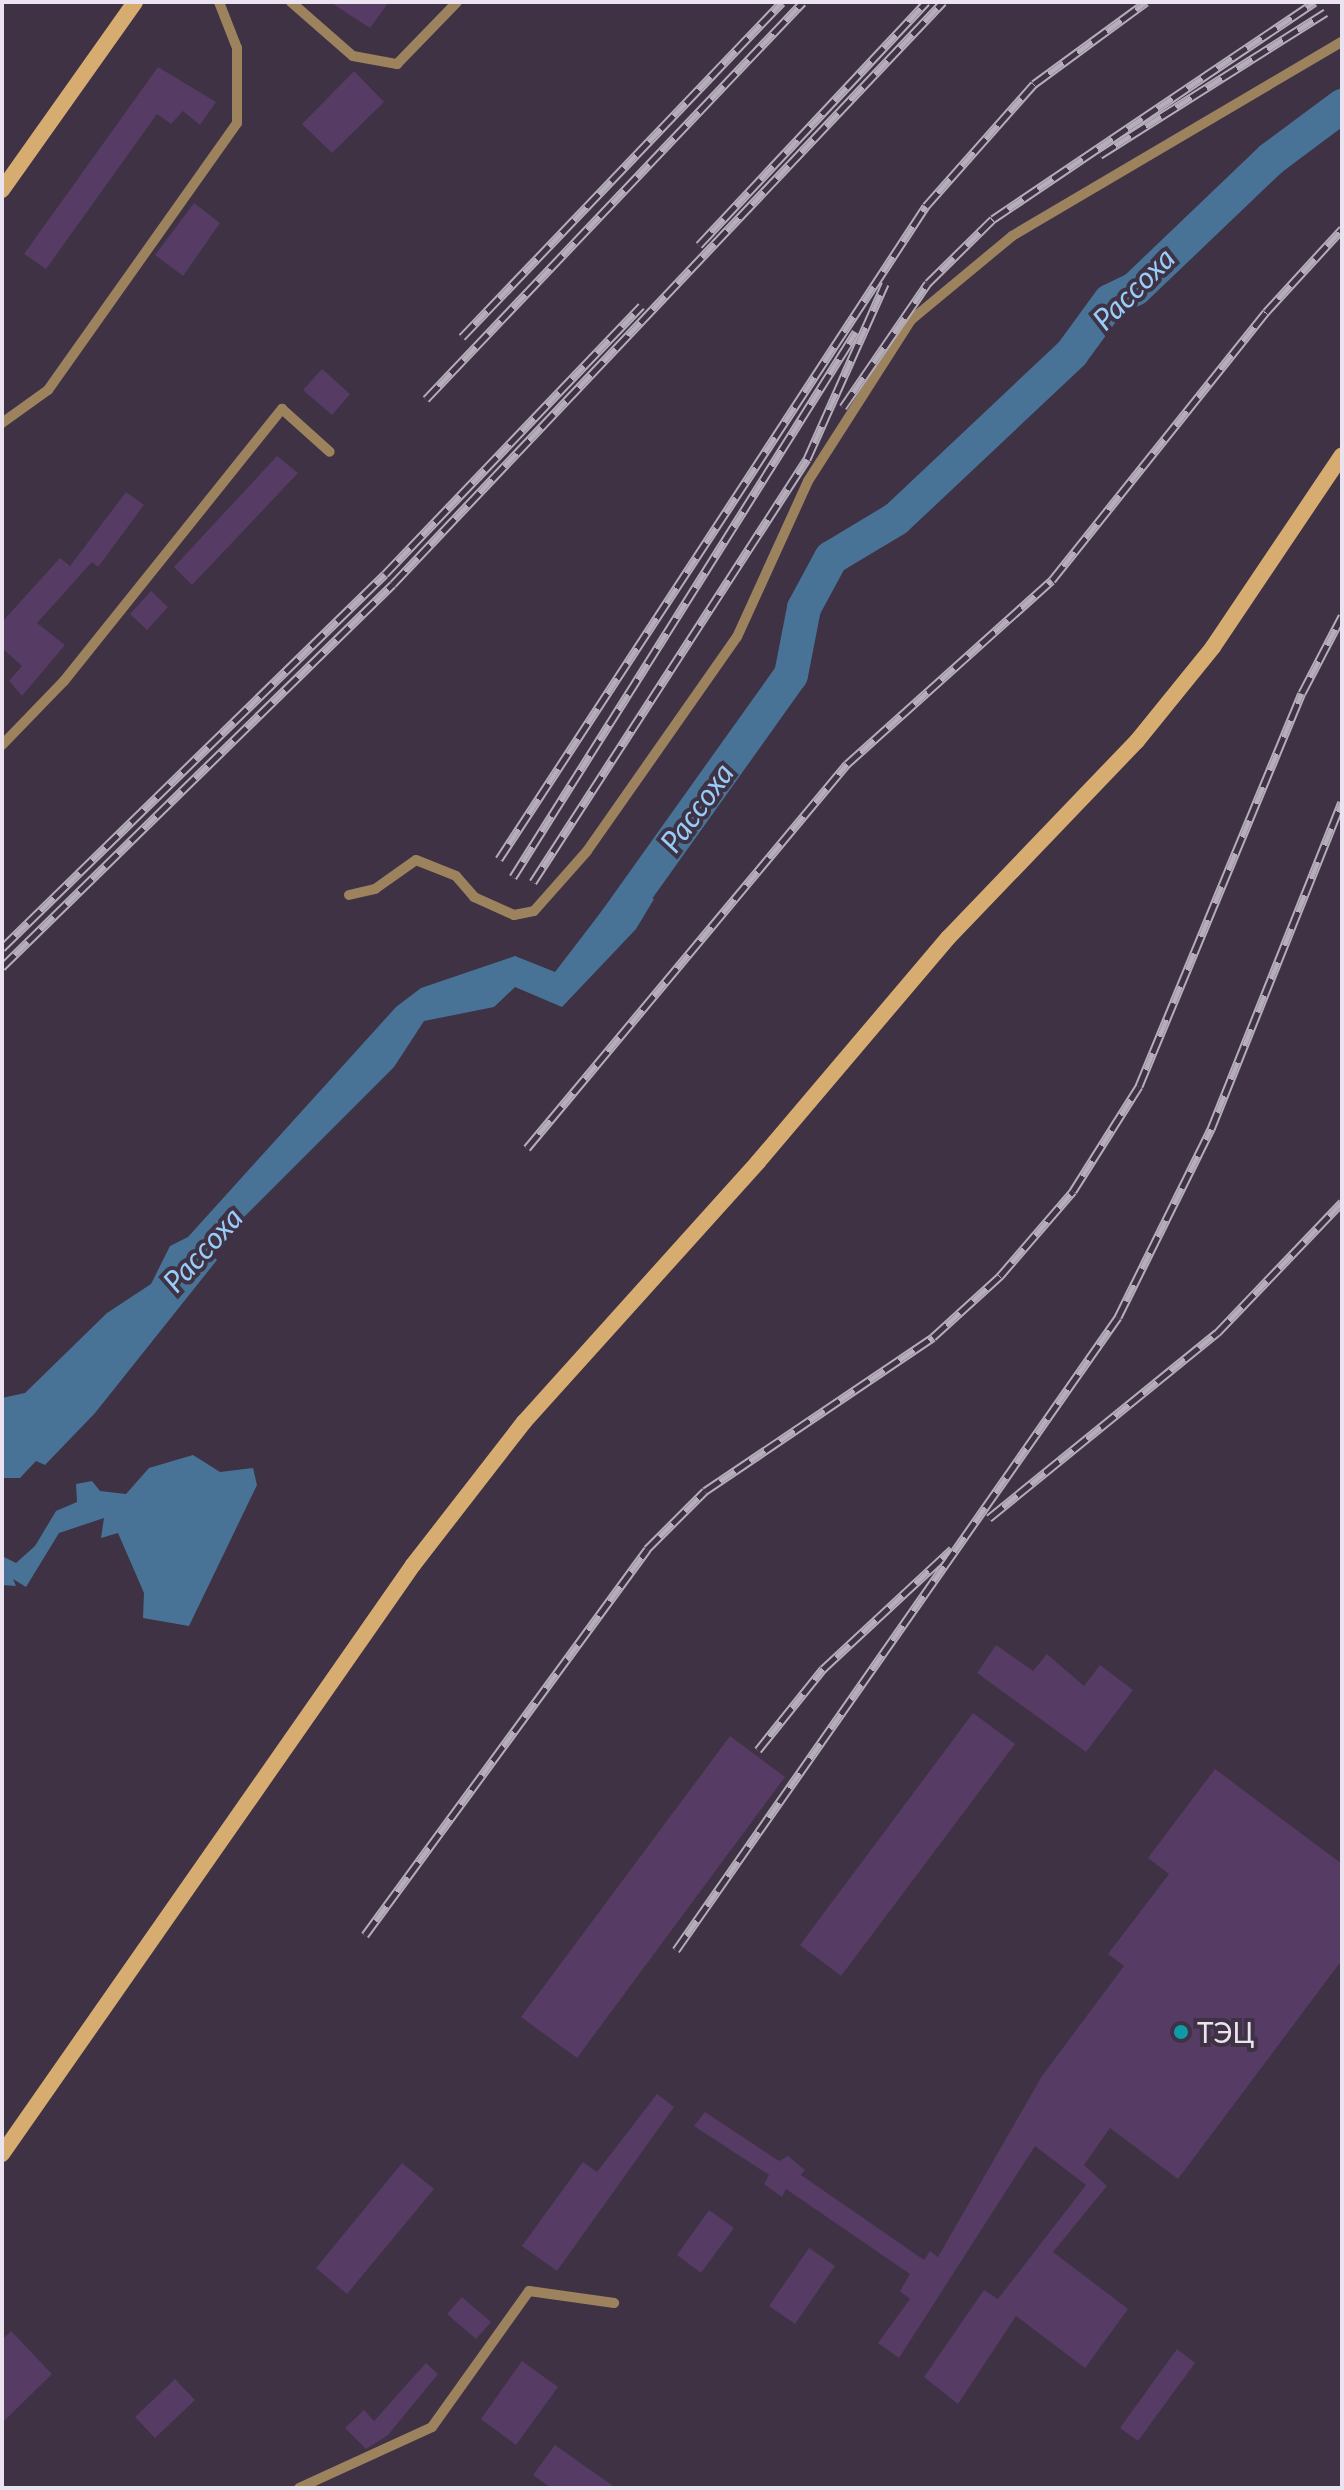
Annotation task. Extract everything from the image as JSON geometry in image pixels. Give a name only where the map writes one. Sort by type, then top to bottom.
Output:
[{"type":"street","points":[[4,183],[135,2]]},
{"type":"street","points":[[2,2154],[413,1565],[524,1422],[948,938],[1137,741],[1213,647],[1342,455]]},
{"type":"lane","points":[[2,423],[48,390],[237,123],[237,48],[219,2]]},
{"type":"lane","points":[[291,2],[353,56],[397,64],[457,2]]},
{"type":"lane","points":[[349,895],[375,889],[416,860],[456,876],[474,897],[514,915],[534,911],[587,851],[737,637],[808,481],[911,320],[1012,236],[1342,42]]},
{"type":"lane","points":[[2,745],[64,681],[282,409],[330,452]]},
{"type":"lane","points":[[299,2488],[432,2427],[529,2291],[614,2303]]},
{"type":"water","points":[[621,886],[654,899],[636,929],[562,1007],[515,987],[494,1007],[424,1021],[394,1067],[209,1252],[217,1260],[95,1413],[45,1465],[36,1461],[20,1478],[2,1478],[2,1398],[25,1393],[107,1313],[151,1284],[170,1246],[188,1237],[396,1007],[421,988],[515,956],[555,972]]},
{"type":"water","points":[[193,1455],[220,1472],[253,1468],[257,1485],[189,1626],[143,1618],[144,1593],[118,1533],[101,1538],[104,1518],[59,1533],[26,1587],[13,1579],[16,1586],[2,1585],[2,1556],[16,1563],[35,1546],[56,1511],[77,1502],[76,1484],[92,1481],[100,1491],[126,1494],[149,1468]]},
{"type":"building","points":[[330,2],[389,2],[370,28]]},
{"type":"building","points":[[158,67],[216,102],[200,125],[183,111],[171,124],[157,114],[46,269],[24,254]]},
{"type":"building","points":[[354,71],[384,102],[332,153],[302,124]]},
{"type":"building","points":[[194,203],[220,223],[183,276],[155,255]]},
{"type":"building","points":[[322,369],[350,394],[332,415],[303,390]]},
{"type":"building","points":[[277,456],[298,473],[192,585],[174,567]]},
{"type":"building","points":[[126,492],[144,505],[98,567],[92,562],[37,623],[65,645],[22,696],[9,681],[22,666],[2,648],[2,622],[60,558],[70,566]]},
{"type":"building","points":[[151,591],[168,607],[147,630],[130,614]]},
{"type":"building","points":[[996,1645],[1033,1671],[1047,1654],[1084,1686],[1100,1665],[1133,1690],[1086,1752],[977,1673]]},
{"type":"building","points":[[973,1713],[1015,1744],[841,1976],[800,1945]]},
{"type":"building","points":[[730,1736],[785,1777],[577,2058],[521,2017]]},
{"type":"building","points":[[1215,1769],[1342,1864],[1342,1960],[1178,2179],[1110,2128],[1084,2165],[1107,2186],[1053,2252],[1128,2309],[1085,2368],[1016,2316],[958,2404],[924,2377],[984,2290],[998,2299],[1086,2185],[1035,2146],[899,2358],[878,2343],[910,2299],[900,2291],[910,2274],[786,2189],[782,2197],[764,2184],[769,2175],[694,2126],[705,2112],[779,2161],[788,2156],[805,2170],[801,2175],[924,2260],[930,2251],[938,2257],[1042,2076],[1124,1966],[1108,1954],[1169,1874],[1148,1858]]},
{"type":"building","points":[[657,2094],[674,2107],[557,2271],[522,2246],[583,2162],[597,2172]]},
{"type":"building","points":[[402,2163],[434,2189],[347,2294],[316,2268]]},
{"type":"building","points":[[709,2210],[734,2228],[701,2273],[677,2255]]},
{"type":"building","points":[[809,2248],[835,2266],[795,2324],[769,2306]]},
{"type":"building","points":[[462,2297],[491,2322],[476,2339],[447,2314]]},
{"type":"building","points":[[11,2331],[52,2374],[2,2423],[2,2340]]},
{"type":"building","points":[[1177,2349],[1195,2363],[1138,2441],[1120,2428]]},
{"type":"building","points":[[522,2361],[558,2387],[516,2445],[481,2419]]},
{"type":"building","points":[[426,2363],[438,2374],[388,2435],[366,2449],[345,2428],[364,2410],[374,2421]]},
{"type":"building","points":[[175,2379],[195,2400],[155,2438],[135,2417]]},
{"type":"building","points":[[555,2445],[616,2488],[551,2488],[533,2475]]},
{"type":"waterway","name":"Рассоха","points":[[609,930],[791,675],[804,608],[831,558],[896,519],[1072,353],[1110,301],[1135,289],[1271,159],[1342,106]]},
{"type":"railway","points":[[462,337],[782,2]]},
{"type":"railway","points":[[426,399],[803,2]]},
{"type":"railway","points":[[699,245],[926,2]]},
{"type":"railway","points":[[2,967],[393,584],[943,2]]},
{"type":"railway","points":[[499,859],[926,206],[1034,84],[1146,2]]},
{"type":"railway","points":[[843,407],[928,283],[993,219],[1315,2]]},
{"type":"railway","points":[[1100,155],[1326,12]]},
{"type":"railway","points":[[527,1148],[847,764],[1052,580],[1266,312],[1342,229]]},
{"type":"railway","points":[[533,882],[807,459],[885,284]]},
{"type":"railway","points":[[2,948],[385,574],[641,306]]},
{"type":"railway","points":[[513,877],[856,332]]},
{"type":"railway","points":[[365,1935],[647,1549],[705,1491],[933,1337],[1000,1276],[1073,1191],[1139,1086],[1302,693],[1342,616]]},
{"type":"railway","points":[[676,1950],[1118,1317],[1211,1129],[1342,802]]},
{"type":"railway","points":[[989,1518],[1217,1333],[1342,1202]]},
{"type":"railway","points":[[758,1750],[823,1669],[952,1549]]},
{"type":"place","name":"ТЭЦ","points":[[1181,2032]]}]
